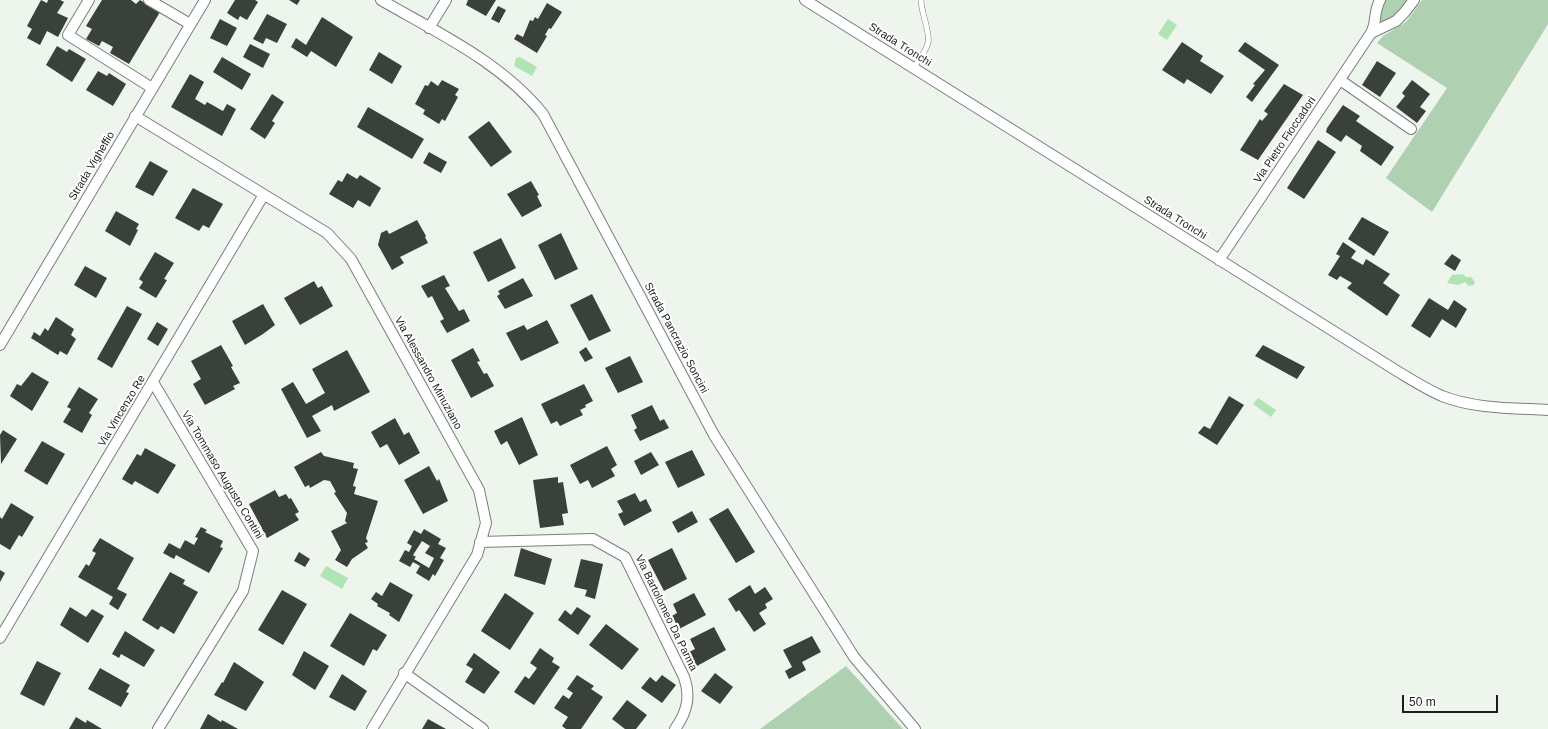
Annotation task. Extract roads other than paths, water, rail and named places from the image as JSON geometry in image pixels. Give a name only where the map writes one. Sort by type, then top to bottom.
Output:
[{"type":"street","points":[[89,0],[68,35],[152,88]]},
{"type":"street","points":[[149,0],[190,24]]},
{"type":"street","name":"Strada Vigheffio","points":[[0,345],[205,0]]},
{"type":"street","name":"Strada Pancrazio Soncini","points":[[381,0],[501,72],[523,92],[542,114],[557,139],[714,435],[854,657],[915,729]]},
{"type":"street","points":[[429,28],[446,0]]},
{"type":"street","name":"Strada Tronchi","points":[[805,0],[1429,390],[1457,401],[1480,405],[1548,410]]},
{"type":"street","name":"Via Pietro Fioccadori","points":[[1219,260],[1371,34],[1374,26],[1374,13],[1380,0]]},
{"type":"street","name":"Via Pietro Fioccadori","points":[[1371,34],[1396,21],[1414,0]]},
{"type":"street","points":[[1340,80],[1411,129]]},
{"type":"street","name":"Via Alessandro Minuziano","points":[[135,116],[263,196],[327,233],[351,259],[479,490],[486,523],[477,555],[404,673],[372,729]]},
{"type":"street","name":"Via Vincenzo Re","points":[[0,638],[263,196]]},
{"type":"street","name":"Via Tommaso Augusto Contini","points":[[153,382],[253,551],[243,591],[158,729]]},
{"type":"street","name":"Via Bartolomeo Da Parma","points":[[480,542],[593,539],[625,557],[689,690],[684,717],[675,729]]},
{"type":"street","points":[[404,673],[483,729]]},
{"type":"lane","points":[[914,67],[929,39],[923,18],[921,0]]}]
